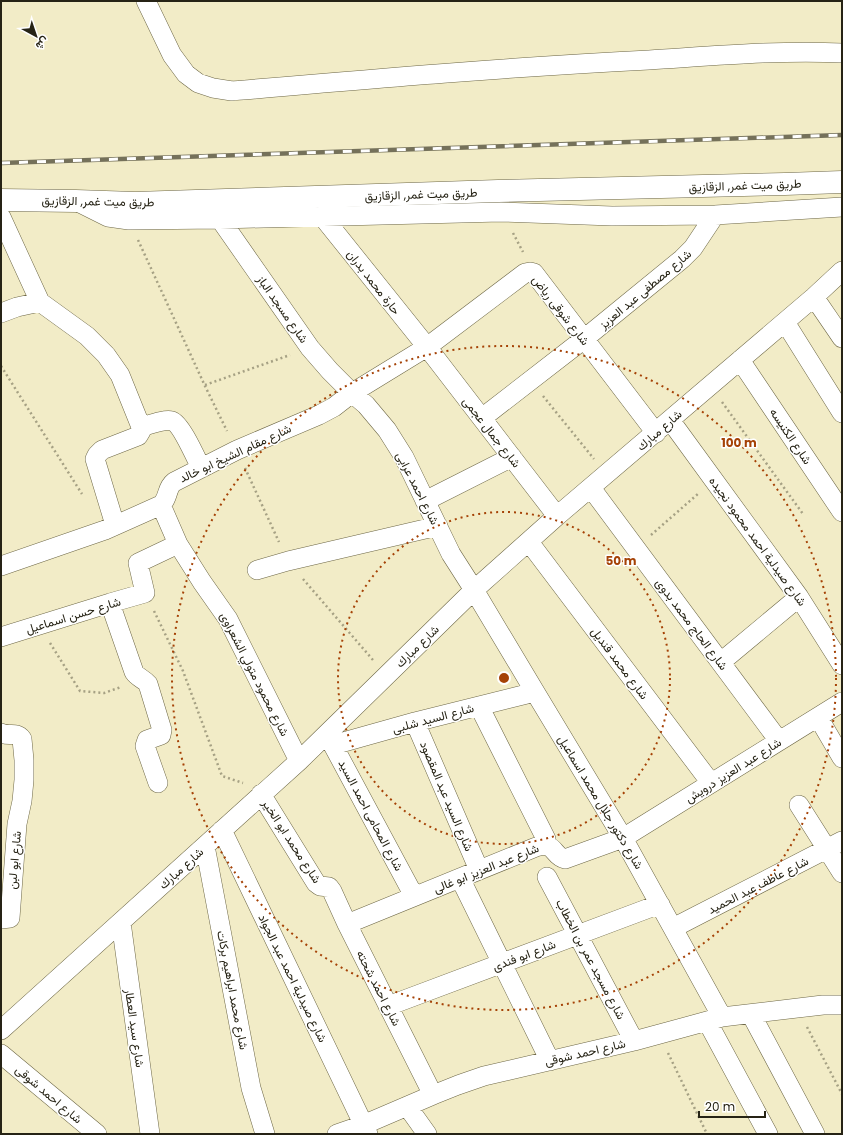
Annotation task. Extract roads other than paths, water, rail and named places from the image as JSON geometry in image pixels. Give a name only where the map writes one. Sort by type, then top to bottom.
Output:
[{"type":"highway","name":"طريق ميت غمر, الزقازيق","points":[[1,200],[76,201],[132,211],[498,191],[842,182]]},
{"type":"street","points":[[146,1],[172,55],[186,74],[198,83],[214,88],[232,91],[609,62],[790,52],[842,53]]},
{"type":"street","points":[[132,211],[220,219],[501,212],[612,216],[715,215],[842,207]]},
{"type":"street","name":"شارع مصطفى عبد العزيز","points":[[482,418],[584,339],[682,259],[693,248],[715,215]]},
{"type":"street","name":"حارة محمد بدران","points":[[322,216],[426,347]]},
{"type":"street","points":[[1,217],[40,302],[87,336],[106,355],[120,375],[141,427],[141,431],[138,436],[102,450],[95,459],[115,525]]},
{"type":"street","name":"شارع مسجد الباز","points":[[220,219],[310,348],[330,372],[352,393]]},
{"type":"street","name":"شارع مبارك","points":[[1,1030],[299,761],[330,740],[387,676],[474,590],[557,516],[607,475],[842,272]]},
{"type":"street","name":"شارع شوقى رياض","points":[[426,347],[525,273],[534,273],[656,433]]},
{"type":"street","points":[[814,297],[842,338]]},
{"type":"street","points":[[1,313],[17,307],[40,302]]},
{"type":"street","points":[[785,322],[842,413]]},
{"type":"street","name":"شارع مقام الشيخ ابو خالد","points":[[161,505],[166,499],[170,484],[237,450],[319,415],[334,407],[352,393],[426,347]]},
{"type":"street","name":"شارع جمال عجمى","points":[[426,347],[557,516]]},
{"type":"street","name":"شارع الكنيسه","points":[[740,360],[842,512]]},
{"type":"street","name":"شارع احمد عرابى","points":[[352,393],[366,406],[386,430],[404,457],[451,554],[474,590]]},
{"type":"street","points":[[141,427],[170,420],[175,423],[181,430],[201,468]]},
{"type":"street","name":"شارع صيدلية احمد محمود نجيده","points":[[670,420],[799,597],[842,665]]},
{"type":"street","points":[[425,501],[512,457]]},
{"type":"street","name":"شارع الحاج محمد بدوى","points":[[591,488],[779,741]]},
{"type":"street","points":[[1,566],[105,530],[161,505]]},
{"type":"street","name":"شارع محمود متولي الشعراوى","points":[[161,505],[178,544],[228,619],[299,761]]},
{"type":"street","points":[[257,570],[288,561],[438,526]]},
{"type":"street","name":"شارع محمد قنديل","points":[[529,542],[711,783]]},
{"type":"street","name":"شارع حسن اسماعيل","points":[[1,637],[146,593],[138,563],[178,544]]},
{"type":"street","name":"شارع دكتور جلال محمد اسماعيل","points":[[474,590],[623,838],[673,928],[768,1134]]},
{"type":"street","points":[[721,662],[799,597]]},
{"type":"street","points":[[110,603],[134,672],[148,684],[162,730],[161,735],[147,740],[145,746],[158,782]]},
{"type":"street","name":"شارع السيد شلبى","points":[[330,740],[415,722],[535,692]]},
{"type":"street","name":"شارع عبد العزيز درويش","points":[[623,838],[842,702]]},
{"type":"street","points":[[480,706],[546,839],[544,844]]},
{"type":"street","points":[[818,717],[842,758]]},
{"type":"street","name":"شارع السيد عبد المقصود","points":[[415,722],[479,870]]},
{"type":"street","name":"شارع ابو لبن","points":[[1,733],[18,735],[22,739],[24,760],[24,780],[22,801],[17,824],[10,918],[5,919]]},
{"type":"street","name":"شارع المحامى احمد السيد","points":[[330,740],[414,896]]},
{"type":"street","name":"شارع محمد ابو الخير","points":[[264,792],[316,883],[322,887]]},
{"type":"street","points":[[799,804],[835,845],[842,873]]},
{"type":"street","name":"شارع صيدلية احمد عبد الجواد","points":[[222,830],[366,1129]]},
{"type":"street","name":"شارع عبد العزيز ابو غالى","points":[[347,924],[544,844],[551,847],[561,858],[565,859],[623,838]]},
{"type":"street","name":"شارع عاطف عبد الحميد","points":[[673,928],[835,845]]},
{"type":"street","name":"شارع محمد ابراهيم بركات","points":[[205,846],[251,1088],[265,1134]]},
{"type":"street","name":"شارع مسجد عمر بن الخطاب","points":[[547,877],[634,1041]]},
{"type":"street","points":[[460,878],[550,1061]]},
{"type":"street","name":"شارع احمد شحته","points":[[322,887],[326,886],[331,889],[433,1095]]},
{"type":"street","name":"شارع ابو فندى","points":[[388,1006],[660,904]]},
{"type":"street","name":"شارع سيد العطار","points":[[121,922],[150,1134]]},
{"type":"street","name":"شارع احمد شوقى","points":[[337,1134],[366,1129],[407,1106],[484,1076],[634,1041],[715,1019],[823,1005],[842,1005]]},
{"type":"street","points":[[751,1014],[815,1134]]},
{"type":"street","name":"شارع احمد شوقى","points":[[1,1054],[97,1134]]},
{"type":"street","points":[[407,1106],[427,1134]]},
{"type":"railway","points":[[1,163],[842,135]]}]
